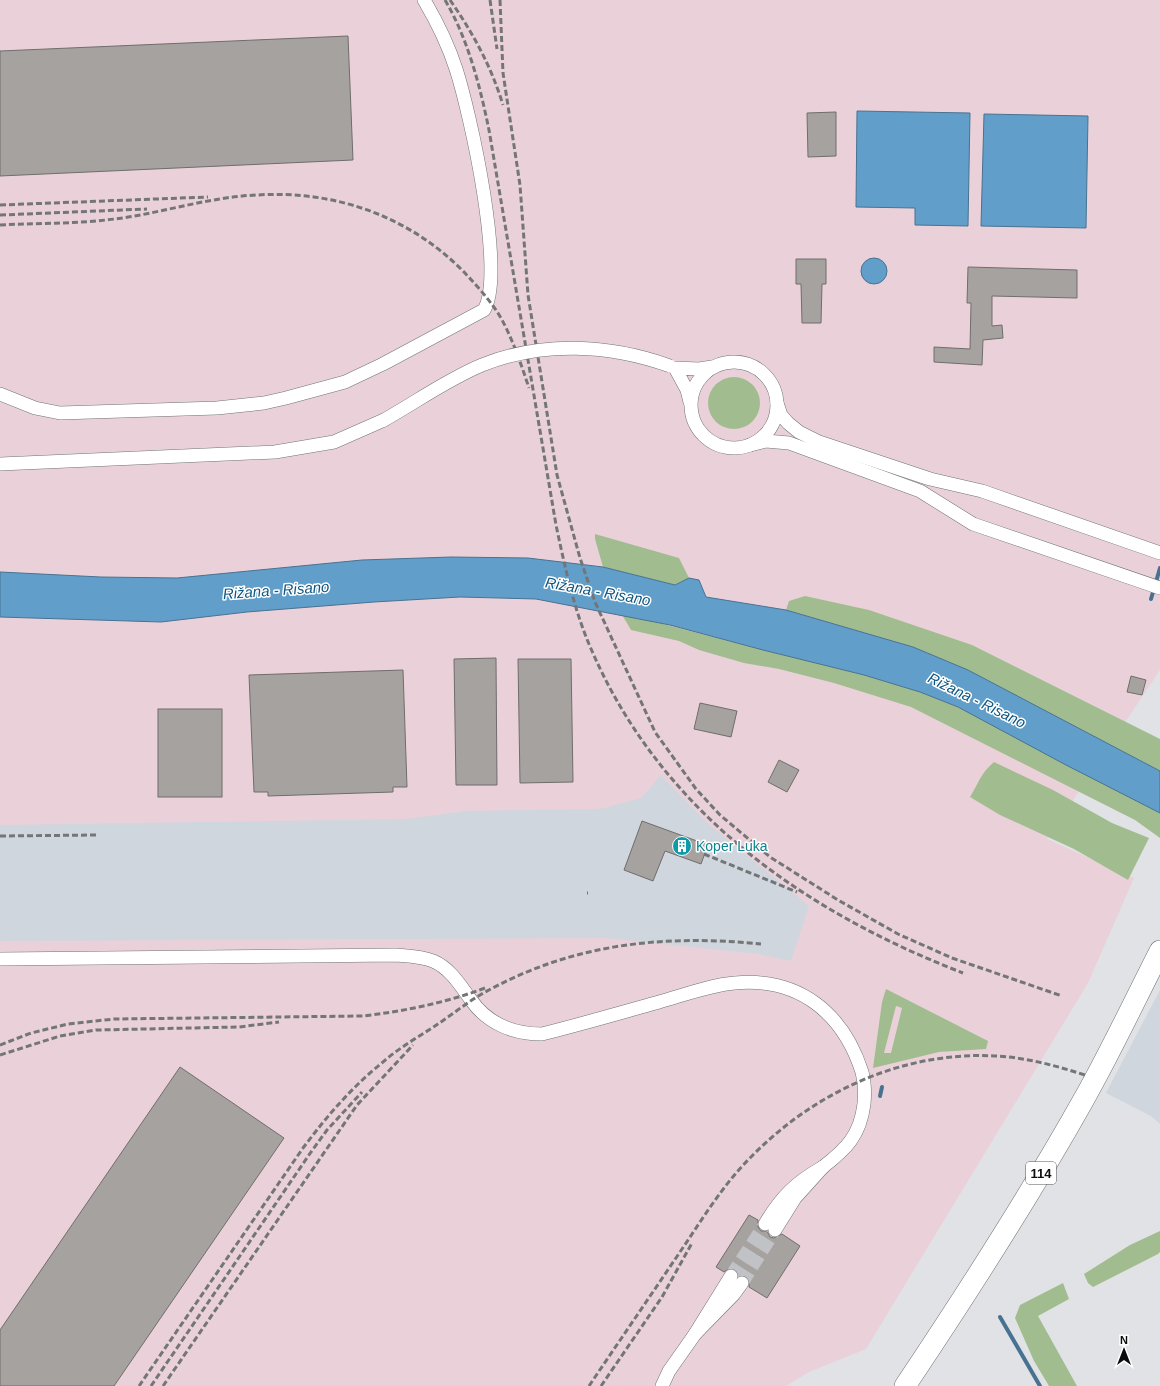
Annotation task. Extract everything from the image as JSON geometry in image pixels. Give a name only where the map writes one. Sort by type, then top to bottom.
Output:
[{"type":"main road","name":"114","points":[[905,1386],[991,1255],[1046,1165],[1085,1098],[1160,951]]},
{"type":"street","points":[[0,394],[35,408],[60,413],[217,408],[264,403],[345,382],[383,364],[484,310],[491,292],[491,260],[480,166],[466,102],[456,68],[444,36],[424,0]]},
{"type":"street","points":[[0,464],[276,452],[334,442],[384,420],[467,372],[487,363],[522,353],[568,348],[592,348],[636,355],[672,367],[699,370],[731,362],[750,364],[766,376],[776,393],[777,403],[777,413],[768,431],[761,439],[750,445]]},
{"type":"street","points":[[672,367],[687,390],[692,416],[697,427],[704,436],[715,443],[726,447],[738,448],[766,441],[789,443],[920,491],[973,524],[1160,588]]},
{"type":"street","points":[[690,404],[698,381],[712,367]]},
{"type":"street","points":[[777,403],[781,415],[788,423],[799,432],[819,442],[930,479],[982,491],[1156,552]]},
{"type":"street","points":[[0,959],[396,955],[420,957],[433,961],[444,968],[458,981],[482,1013],[502,1026],[528,1034],[542,1034],[555,1031],[715,987],[754,982],[774,985],[806,997],[820,1005],[832,1016],[853,1046],[864,1079],[864,1099],[860,1127],[844,1150],[822,1167],[770,1227]]},
{"type":"street","points":[[662,1386],[669,1371],[736,1279]]},
{"type":"shaded area","points":[[0,0],[1160,0],[1160,670],[1047,839],[1134,878],[1088,983],[866,1349],[809,1372],[786,1386],[0,1386]]},
{"type":"shaded area","points":[[661,775],[708,824],[809,906],[791,961],[758,954],[606,938],[0,941],[0,825],[406,819],[466,811],[600,809],[641,798]]},
{"type":"shaded area","points":[[1160,990],[1160,1124],[1151,1116],[1106,1093]]},
{"type":"green space","points":[[729,377],[739,377],[753,384],[760,398],[760,408],[753,422],[739,429],[729,429],[719,425],[712,418],[708,408],[708,398],[712,388],[719,381]]},
{"type":"green space","points":[[595,534],[679,558],[689,578],[675,585],[603,567]]},
{"type":"green space","points":[[805,596],[869,610],[972,645],[1160,739],[1160,771],[966,669],[913,647],[786,610],[789,601]]},
{"type":"green space","points":[[621,613],[864,675],[920,692],[958,707],[1160,810],[1160,838],[1135,820],[911,707],[834,683],[779,669],[744,663],[699,650],[679,641],[631,630]]},
{"type":"green space","points":[[994,762],[1053,790],[1112,823],[1149,838],[1128,880],[1074,849],[1000,815],[970,797],[989,766]]},
{"type":"green space","points":[[886,989],[988,1041],[986,1049],[939,1052],[873,1068],[882,1002]],"holes":[[[896,1006],[902,1008],[891,1053],[884,1053]]]},
{"type":"green space","points":[[1160,1231],[1160,1252],[1158,1254],[1093,1287],[1088,1283],[1084,1274],[1130,1245]]},
{"type":"green space","points":[[1063,1283],[1069,1299],[1038,1316],[1077,1386],[1049,1386],[1034,1361],[1015,1318],[1020,1305]]},
{"type":"water","points":[[857,111],[970,113],[968,226],[915,225],[915,208],[856,207]]},
{"type":"water","points":[[984,114],[1088,116],[1086,228],[981,226]]},
{"type":"water","points":[[874,258],[883,262],[887,271],[883,280],[874,284],[865,280],[861,271],[865,262]]},
{"type":"water","name":"Rižana - Risano","points":[[451,557],[528,558],[603,567],[675,585],[689,578],[699,580],[706,597],[786,610],[913,647],[968,670],[1160,771],[1160,813],[958,707],[920,692],[864,675],[670,625],[536,599],[460,597],[374,602],[247,612],[161,622],[0,617],[0,572],[101,577],[177,578],[362,560]]},
{"type":"building","points":[[348,36],[353,160],[0,176],[0,51]]},
{"type":"building","points":[[836,112],[836,156],[808,157],[807,113]]},
{"type":"building","points":[[796,259],[826,259],[826,284],[822,284],[821,323],[802,323],[801,284],[796,284]]},
{"type":"building","points":[[968,267],[1077,270],[1077,298],[992,296],[992,326],[1002,325],[1003,338],[983,340],[982,365],[934,362],[934,347],[970,349],[971,303],[967,303]]},
{"type":"building","points":[[496,658],[497,785],[456,785],[454,659]]},
{"type":"building","points":[[518,659],[571,659],[573,782],[520,783]]},
{"type":"building","points":[[403,670],[407,787],[393,787],[393,792],[268,796],[268,792],[254,792],[249,675]]},
{"type":"building","points":[[1131,676],[1146,680],[1142,695],[1127,692]]},
{"type":"building","points":[[700,703],[737,711],[731,737],[694,729]]},
{"type":"building","points":[[158,709],[222,709],[222,797],[158,797]]},
{"type":"building","points":[[779,760],[799,770],[787,792],[768,782]]},
{"type":"building","points":[[642,821],[708,845],[701,864],[665,851],[653,881],[624,870]]},
{"type":"building","points":[[180,1067],[284,1138],[114,1386],[0,1386],[0,1330]]},
{"type":"building","points":[[749,1215],[758,1220],[758,1227],[761,1231],[767,1231],[770,1237],[774,1238],[782,1234],[800,1246],[767,1298],[749,1287],[749,1279],[743,1275],[739,1276],[735,1269],[728,1269],[724,1272],[716,1267]]},
{"type":"waterway","points":[[1151,599],[1160,568]]},
{"type":"waterway","points":[[880,1096],[882,1087]]},
{"type":"waterway","points":[[1000,1317],[1040,1386]]},
{"type":"tunnel","points":[[731,1276],[765,1224]]},
{"type":"tunnel","points":[[742,1283],[775,1230]]},
{"type":"railway","points":[[445,0],[467,47],[482,97],[489,130],[556,525],[567,573],[575,605],[586,636],[621,709],[657,761],[698,807],[744,849],[794,886],[847,919],[904,948],[963,973]]},
{"type":"railway","points":[[450,0],[481,50],[503,105]]},
{"type":"railway","points":[[490,0],[497,49]]},
{"type":"railway","points":[[500,0],[503,73],[520,185],[528,295],[557,475],[580,558],[595,602],[655,732],[696,789],[720,815],[770,857],[838,900],[898,934],[952,958],[1062,996]]},
{"type":"railway","points":[[0,225],[80,222],[125,218],[200,202],[238,196],[286,195],[315,197],[342,202],[395,222],[443,252],[464,272],[501,318],[513,343],[529,388]]},
{"type":"railway","points":[[0,205],[208,197]]},
{"type":"railway","points":[[0,215],[147,209]]},
{"type":"railway","points":[[0,836],[96,835]]},
{"type":"railway","points":[[704,854],[797,892]]},
{"type":"railway","points":[[139,1386],[312,1136],[340,1102],[361,1081],[402,1047],[480,995],[547,964],[582,954],[652,942],[724,941],[761,944]]},
{"type":"railway","points":[[0,1045],[31,1033],[68,1024],[114,1019],[363,1016],[425,1006],[485,988]]},
{"type":"railway","points":[[0,1055],[60,1036],[96,1030],[239,1027],[279,1022]]},
{"type":"railway","points":[[163,1386],[357,1105],[413,1045]]},
{"type":"railway","points":[[589,1386],[722,1190],[740,1168],[776,1133],[805,1112],[836,1093],[868,1078],[902,1066],[937,1059],[972,1056],[1009,1057],[1047,1064],[1085,1075]]},
{"type":"railway","points":[[151,1386],[311,1152],[327,1130],[362,1092]]},
{"type":"railway","points":[[601,1386],[662,1297],[692,1243]]},
{"type":"place","name":"Koper Luka","points":[[682,846]]}]
